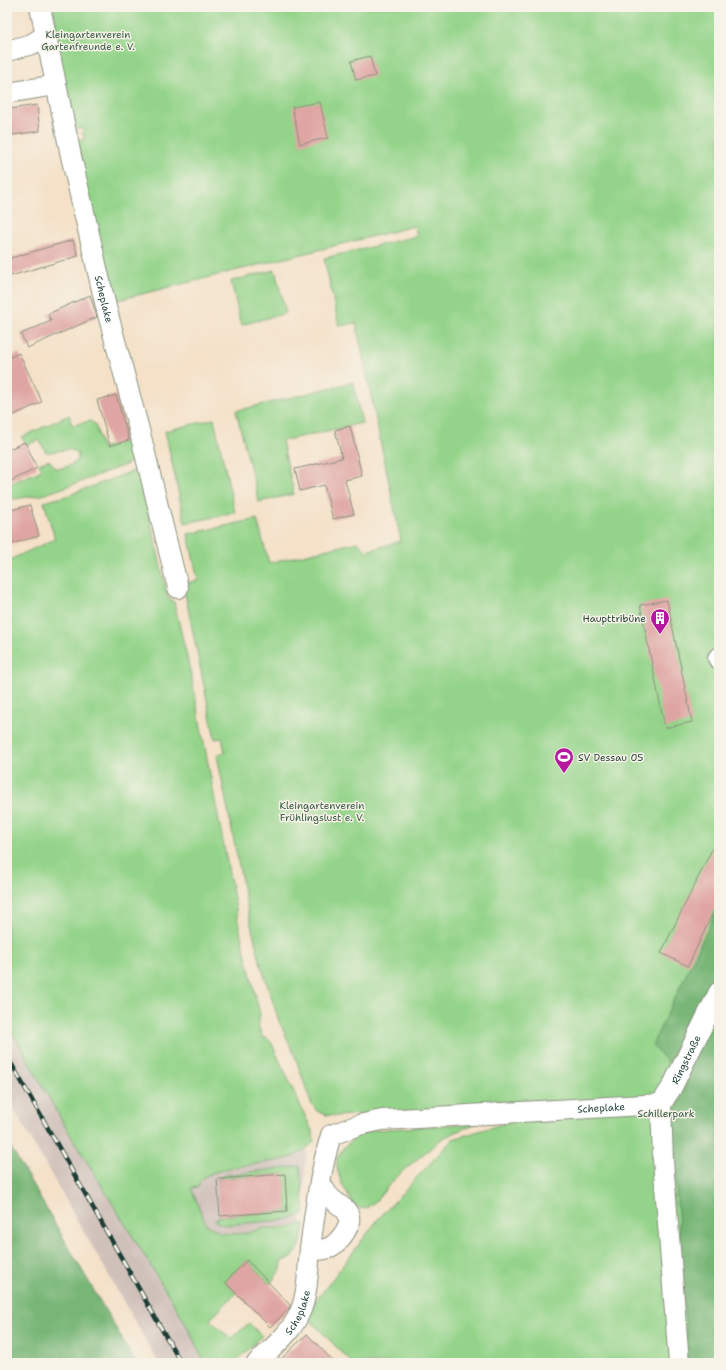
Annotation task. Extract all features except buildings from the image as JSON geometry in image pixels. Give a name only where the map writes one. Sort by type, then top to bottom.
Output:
[{"type":"street","name":"Scheplake","points":[[40,7],[71,156],[106,307],[141,437],[178,588]]},
{"type":"street","points":[[7,51],[32,44],[46,35]]},
{"type":"street","points":[[7,93],[56,85]]},
{"type":"street","name":"Ringstraße","points":[[662,1104],[672,1087],[719,992]]},
{"type":"street","name":"Scheplake","points":[[258,1363],[288,1332],[301,1312],[305,1294],[320,1182],[324,1159],[331,1135],[359,1125],[382,1120],[662,1104]]},
{"type":"street","points":[[662,1104],[663,1160],[679,1363]]},
{"type":"street","points":[[310,1249],[325,1250],[332,1247],[346,1232],[350,1224],[348,1215],[343,1207],[327,1195],[320,1182]]},
{"type":"shaded area","points":[[7,1023],[65,1126],[185,1322],[205,1363],[159,1363],[153,1353],[7,1097]]},
{"type":"shaded area","points":[[308,1132],[300,1236],[247,1260],[209,1232],[187,1178]]},
{"type":"green space","points":[[53,7],[719,7],[719,1363],[352,1363],[305,1315],[379,1218],[453,1139],[525,1117],[386,1112],[338,1116],[326,1115],[317,1111],[311,1103],[295,1056],[279,1021],[260,962],[248,912],[217,755],[225,752],[222,738],[215,739],[183,584],[198,580],[188,534],[257,519],[269,563],[358,542],[367,551],[401,541],[356,323],[339,326],[324,258],[417,236],[414,226],[110,302],[75,143],[84,139],[82,128],[77,129],[76,126],[72,125],[52,27],[56,23]]},
{"type":"green space","points":[[275,270],[286,313],[241,325],[231,281]]},
{"type":"green space","points":[[353,382],[362,423],[282,441],[294,494],[259,502],[236,411]]},
{"type":"green space","points":[[69,415],[72,425],[90,421],[95,424],[102,448],[129,440],[135,461],[42,495],[7,500],[7,485],[42,470],[39,464],[48,460],[58,469],[77,461],[78,454],[74,451],[67,450],[46,452],[39,440],[26,445],[22,437]]},
{"type":"green space","points":[[214,419],[235,513],[185,523],[165,431]]},
{"type":"green space","points":[[139,469],[168,598],[174,602],[190,670],[241,935],[260,1014],[258,1025],[263,1038],[266,1037],[271,1042],[313,1133],[314,1141],[304,1150],[292,1157],[216,1172],[206,1176],[200,1181],[199,1187],[191,1188],[206,1224],[221,1233],[248,1233],[263,1228],[287,1228],[305,1223],[300,1246],[292,1258],[282,1261],[281,1269],[270,1284],[247,1260],[225,1282],[236,1293],[210,1320],[231,1339],[249,1323],[262,1336],[235,1363],[205,1363],[185,1322],[65,1126],[7,1023],[7,561],[55,539],[44,502],[66,496]]},
{"type":"green space","points":[[719,906],[719,1363],[688,1363],[672,1122],[687,1083],[652,1045]]},
{"type":"green space","points":[[476,1123],[443,1138],[405,1169],[376,1201],[368,1207],[361,1209],[355,1206],[341,1182],[337,1168],[337,1158],[344,1147],[357,1136],[374,1130]]},
{"type":"green space","points":[[7,1141],[136,1363],[7,1363]]},
{"type":"green space","points":[[300,1166],[305,1214],[285,1220],[224,1225],[218,1223],[215,1219],[220,1216],[287,1211],[284,1174],[217,1179],[226,1175]]},
{"type":"railway","points":[[7,1056],[181,1363]]},
{"type":"place","name":"Haupttribüne","points":[[660,635]]},
{"type":"place","name":"SV Dessau 05","points":[[564,774]]},
{"type":"park label","name":"Kleingartenverein Gartenfreunde e. V.","points":[[88,40]]},
{"type":"park label","name":"Kleingartenverein Frühlingslust e. V.","points":[[322,810]]},
{"type":"park label","name":"Schillerpark","points":[[666,1113]]}]
